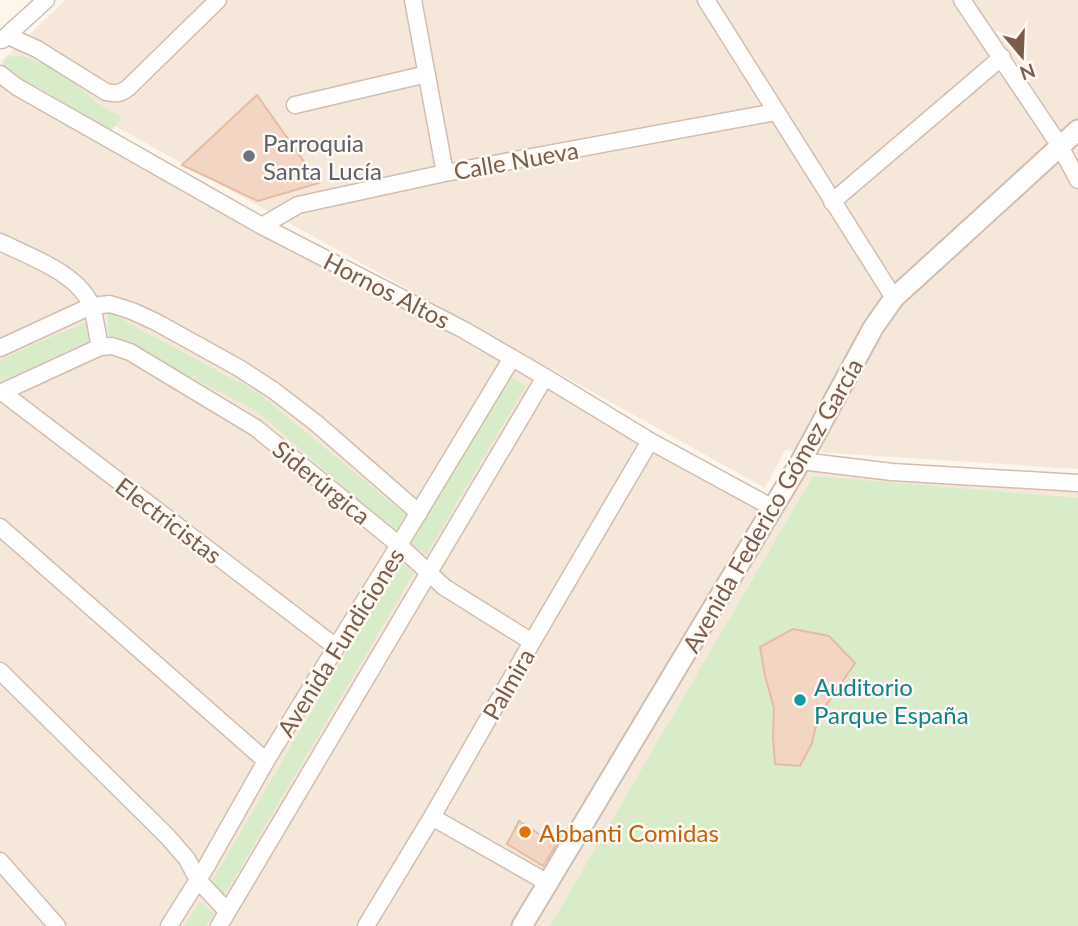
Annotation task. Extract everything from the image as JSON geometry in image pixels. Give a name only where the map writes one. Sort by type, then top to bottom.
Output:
[{"type":"street","points":[[4,39],[46,0]]},
{"type":"street","points":[[4,39],[37,49],[106,92],[115,94],[128,88],[218,0]]},
{"type":"street","points":[[413,0],[445,173]]},
{"type":"street","points":[[706,0],[894,298]]},
{"type":"street","points":[[962,0],[1060,146],[1078,180]]},
{"type":"street","points":[[832,202],[1002,57]]},
{"type":"street","points":[[295,105],[427,74]]},
{"type":"street","name":"Hornos Altos","points":[[0,75],[262,226],[464,330],[650,441],[773,508]]},
{"type":"street","name":"Calle Nueva","points":[[262,226],[298,205],[445,173],[776,112]]},
{"type":"street","name":"Avenida Federico Gómez García","points":[[522,926],[801,461],[873,328],[894,298],[1078,130]]},
{"type":"street","points":[[0,242],[54,268],[78,285],[91,306],[100,346],[1,393]]},
{"type":"street","name":"Siderúrgica","points":[[0,348],[91,306],[110,304],[132,311],[239,368],[273,390],[316,423],[419,513]]},
{"type":"street","name":"Siderúrgica","points":[[100,346],[112,346],[130,352],[257,428],[399,545],[444,587],[532,642]]},
{"type":"street","name":"Avenida Fundiciones","points":[[169,926],[512,358]]},
{"type":"street","name":"Avenida Fundiciones","points":[[219,926],[545,377]]},
{"type":"street","name":"Electricistas","points":[[1,393],[336,647]]},
{"type":"street","name":"Palmira","points":[[366,926],[650,441]]},
{"type":"street","points":[[801,461],[892,472],[1078,484]]},
{"type":"street","points":[[0,527],[267,761]]},
{"type":"street","points":[[0,671],[167,836],[187,859],[198,880],[227,911]]},
{"type":"street","points":[[432,817],[548,883]]},
{"type":"street","points":[[0,862],[57,926]]},
{"type":"shaded area","points":[[66,0],[1078,0],[1078,469],[785,450],[765,488],[0,62]]},
{"type":"shaded area","points":[[0,78],[772,507],[801,461],[1078,481],[1078,926],[0,926]]},
{"type":"green space","points":[[13,56],[26,57],[50,67],[72,81],[97,103],[122,117],[108,135],[47,93],[6,76],[3,64]]},
{"type":"green space","points":[[108,312],[257,392],[406,515],[396,532],[255,410],[108,335]]},
{"type":"green space","points":[[85,322],[89,341],[0,382],[0,360]]},
{"type":"green space","points":[[509,377],[526,386],[426,555],[409,542]]},
{"type":"green space","points":[[813,476],[1078,498],[1078,926],[550,926]]},
{"type":"green space","points":[[400,561],[414,573],[224,896],[210,884]]},
{"type":"green space","points":[[200,901],[214,914],[206,926],[184,926]]},
{"type":"building","name":"Parroquia Santa Lucía","points":[[257,95],[319,183],[258,201],[182,165]]},
{"type":"building","name":"Auditorio Parque España","points":[[793,629],[829,636],[855,663],[818,717],[812,743],[800,766],[775,764],[774,708],[760,647]]},
{"type":"building","name":"Abbanti Comidas","points":[[519,821],[556,845],[543,866],[507,844]]},
{"type":"place","name":"Parroquia Santa Lucía","points":[[249,156]]},
{"type":"place","name":"Auditorio Parque España","points":[[800,700]]},
{"type":"place","name":"Abbanti Comidas","points":[[525,832]]}]
